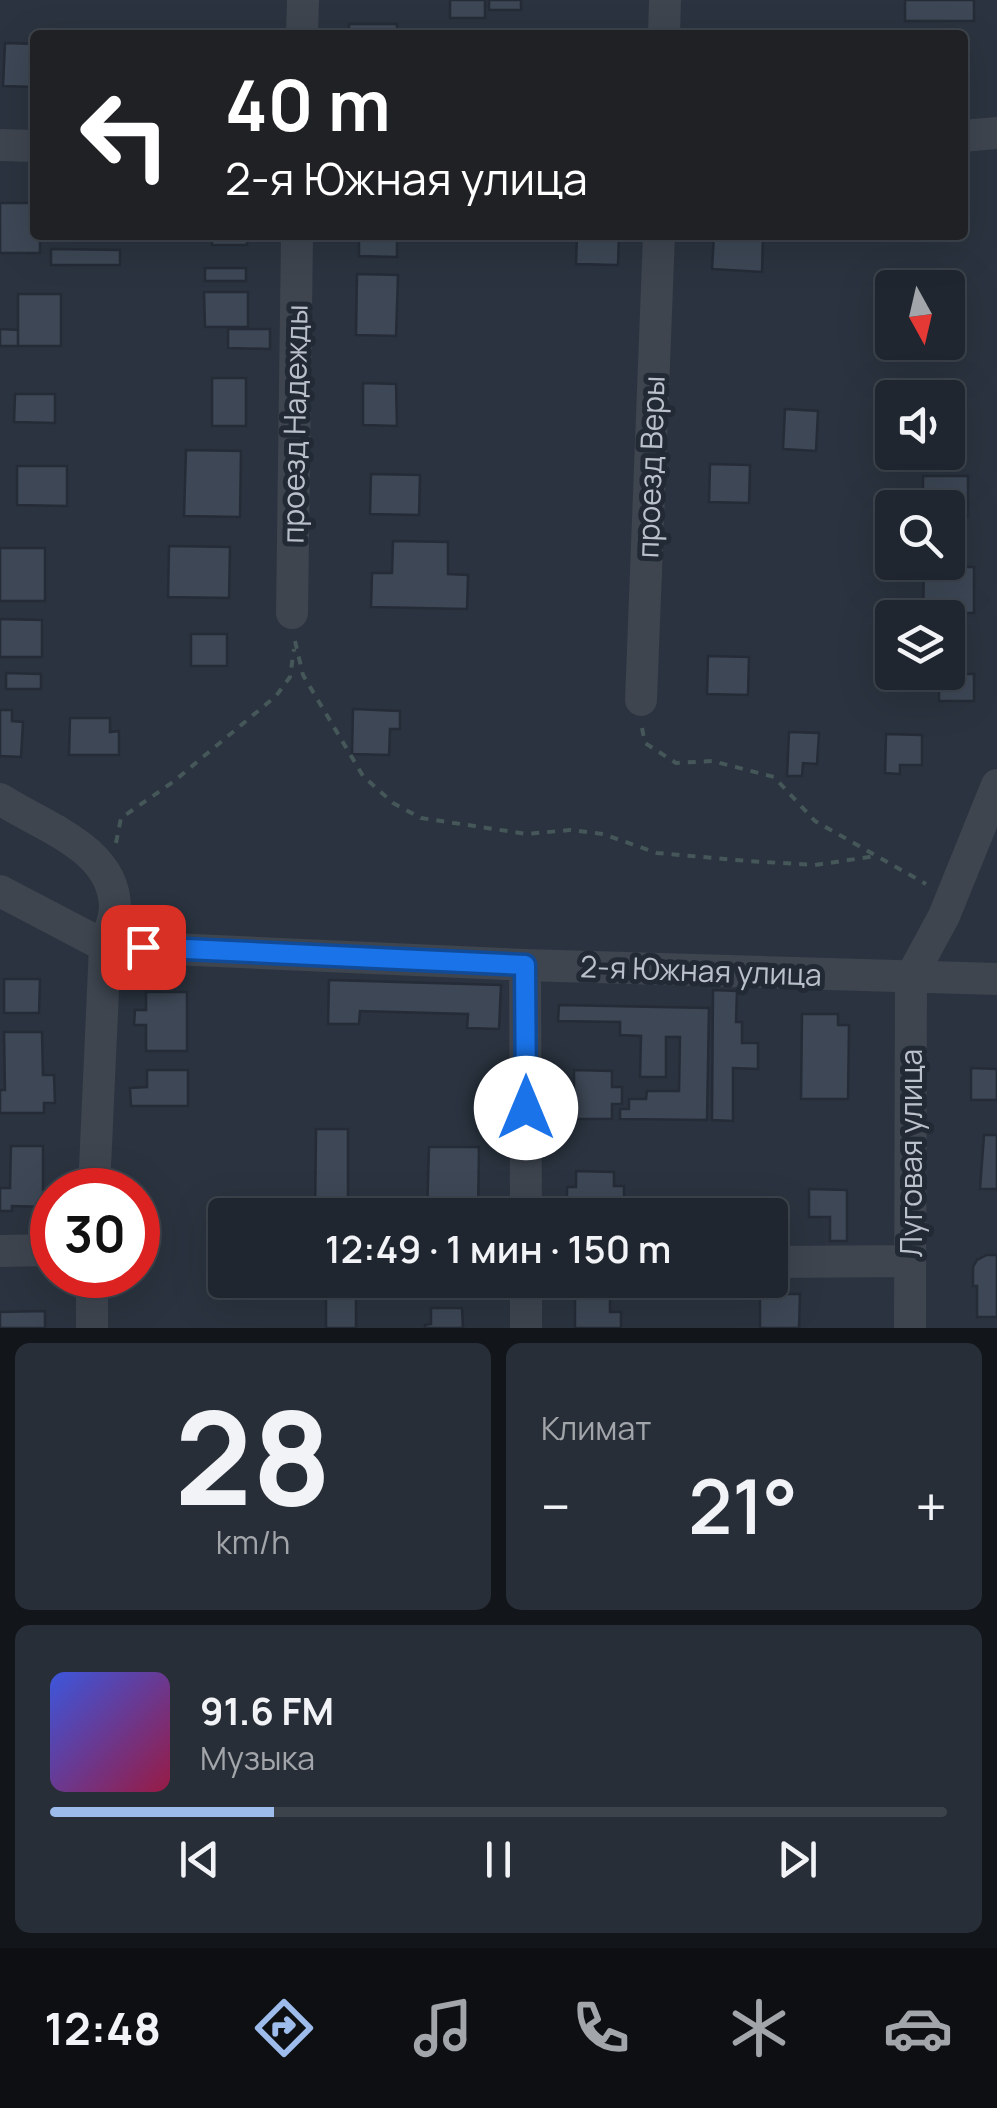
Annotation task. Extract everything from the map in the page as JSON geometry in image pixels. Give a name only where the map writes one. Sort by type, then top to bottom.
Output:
[{"type":"street","points":[[302,30],[303,0]]},
{"type":"street","points":[[664,30],[665,0]]},
{"type":"street","points":[[968,135],[997,133]]},
{"type":"street","points":[[0,146],[30,146]]},
{"type":"street","name":"проезд Надежды","points":[[292,613],[297,240]]},
{"type":"street","name":"проезд Веры","points":[[641,700],[658,240]]},
{"type":"street","points":[[912,977],[946,912],[997,785]]},
{"type":"street","points":[[0,799],[73,841],[109,875],[115,910],[105,946],[95,1168]]},
{"type":"street","points":[[0,890],[105,946]]},
{"type":"street","name":"2-я Южная улица","points":[[105,946],[525,965],[997,979]]},
{"type":"street","points":[[525,965],[526,1198]]},
{"type":"street","name":"Луговая улица","points":[[910,1328],[912,977]]},
{"type":"street","points":[[0,1250],[30,1250]]},
{"type":"street","points":[[788,1262],[909,1261]]},
{"type":"street","points":[[92,1298],[92,1328]]},
{"type":"street","points":[[526,1298],[526,1328]]},
{"type":"path","points":[[109,875],[121,818],[174,782],[276,696],[290,676],[295,639],[303,676],[362,776],[393,803],[421,818],[527,834],[570,830],[603,834],[656,852],[730,860],[815,865],[876,856]]},
{"type":"path","points":[[641,700],[645,742],[658,753],[676,763],[712,761],[774,777],[815,821],[923,880],[946,912]]},
{"type":"building","points":[[450,0],[485,0],[485,18],[450,18]]},
{"type":"building","points":[[489,0],[521,0],[521,10],[489,10]]},
{"type":"building","points":[[905,0],[974,0],[974,21],[905,21]]},
{"type":"building","points":[[349,24],[397,24],[397,30],[349,30]]},
{"type":"building","points":[[5,43],[30,44],[30,87],[3,86]]},
{"type":"building","points":[[0,203],[30,203],[30,240],[40,240],[40,253],[0,253]]},
{"type":"building","points":[[212,240],[247,240],[247,245],[212,245]]},
{"type":"building","points":[[359,240],[397,240],[397,257],[359,256]]},
{"type":"building","points":[[577,240],[619,240],[618,265],[576,264]]},
{"type":"building","points":[[714,240],[763,240],[762,272],[712,269]]},
{"type":"building","points":[[51,249],[120,250],[120,265],[51,265]]},
{"type":"building","points":[[205,268],[246,268],[246,281],[205,281]]},
{"type":"building","points":[[357,274],[398,275],[396,336],[356,335]]},
{"type":"building","points":[[204,292],[248,292],[248,327],[205,327]]},
{"type":"building","points":[[18,294],[61,294],[61,346],[18,346]]},
{"type":"building","points":[[0,329],[18,330],[18,346],[0,346]]},
{"type":"building","points":[[228,329],[270,329],[270,349],[228,348]]},
{"type":"building","points":[[212,378],[246,378],[246,426],[212,426]]},
{"type":"building","points":[[363,383],[396,384],[397,426],[363,425]]},
{"type":"building","points":[[15,394],[55,394],[55,423],[14,422]]},
{"type":"building","points":[[785,409],[818,411],[816,451],[783,449]]},
{"type":"building","points":[[186,450],[241,451],[240,517],[184,516]]},
{"type":"building","points":[[710,464],[750,465],[749,503],[709,502]]},
{"type":"building","points":[[17,466],[67,466],[67,506],[17,505]]},
{"type":"building","points":[[371,474],[420,475],[419,515],[370,514]]},
{"type":"building","points":[[923,476],[968,476],[968,517],[965,490],[923,490]]},
{"type":"building","points":[[393,541],[448,542],[448,574],[468,575],[467,609],[371,607],[372,573],[392,573]]},
{"type":"building","points":[[169,546],[230,547],[229,598],[168,597]]},
{"type":"building","points":[[0,548],[45,548],[45,601],[0,601]]},
{"type":"building","points":[[965,567],[974,567],[974,613],[965,613],[965,600],[923,600],[924,580],[965,580]]},
{"type":"building","points":[[0,619],[42,620],[42,657],[0,657]]},
{"type":"building","points":[[191,634],[227,634],[227,666],[191,666]]},
{"type":"building","points":[[708,656],[749,657],[748,695],[707,694]]},
{"type":"building","points":[[6,673],[41,674],[41,689],[6,689]]},
{"type":"building","points":[[965,674],[974,674],[974,701],[939,701],[939,690],[965,690]]},
{"type":"building","points":[[353,709],[400,711],[400,729],[390,729],[389,755],[352,754]]},
{"type":"building","points":[[0,710],[12,710],[12,721],[23,722],[21,757],[0,756]]},
{"type":"building","points":[[70,718],[110,718],[110,732],[119,731],[119,755],[69,755]]},
{"type":"building","points":[[789,732],[819,733],[817,764],[803,763],[802,776],[787,776]]},
{"type":"building","points":[[886,734],[922,735],[922,765],[900,765],[900,774],[885,773]]},
{"type":"building","points":[[4,979],[40,979],[39,1013],[4,1013]]},
{"type":"building","points":[[329,980],[501,985],[499,1029],[467,1028],[468,1014],[360,1011],[359,1024],[328,1024]]},
{"type":"building","points":[[713,990],[737,991],[736,1022],[742,1022],[742,1043],[758,1043],[758,1069],[733,1068],[733,1121],[712,1120]]},
{"type":"building","points":[[146,992],[187,992],[187,1051],[146,1051],[146,1025],[134,1025],[135,1010],[146,1010]]},
{"type":"building","points":[[559,1005],[709,1008],[707,1120],[620,1119],[620,1109],[629,1109],[629,1099],[646,1099],[647,1091],[679,1091],[680,1037],[666,1037],[666,1077],[640,1077],[641,1036],[620,1035],[620,1022],[558,1021]]},
{"type":"building","points":[[802,1014],[838,1014],[838,1025],[849,1025],[848,1099],[801,1099]]},
{"type":"building","points":[[4,1032],[42,1032],[43,1075],[54,1075],[55,1103],[44,1103],[44,1113],[0,1113],[0,1090],[5,1090]]},
{"type":"building","points":[[971,1068],[997,1069],[997,1100],[971,1100]]},
{"type":"building","points":[[147,1070],[188,1070],[188,1106],[131,1106],[130,1088],[147,1087]]},
{"type":"building","points":[[574,1070],[612,1071],[612,1087],[622,1087],[622,1104],[612,1104],[612,1119],[575,1119],[575,1102],[564,1102],[564,1088],[574,1088]]},
{"type":"building","points":[[316,1129],[348,1129],[348,1198],[315,1198]]},
{"type":"building","points":[[984,1135],[997,1135],[997,1189],[980,1189]]},
{"type":"building","points":[[11,1146],[43,1146],[43,1168],[30,1168],[30,1206],[12,1206],[12,1211],[0,1211],[0,1188],[10,1188]]},
{"type":"building","points":[[429,1147],[479,1147],[478,1198],[428,1198]]},
{"type":"building","points":[[576,1171],[614,1172],[614,1186],[624,1186],[624,1198],[567,1198],[567,1187],[576,1187]]},
{"type":"building","points":[[809,1189],[847,1190],[847,1241],[830,1241],[830,1217],[809,1217]]},
{"type":"building","points":[[987,1255],[997,1255],[997,1317],[977,1317],[973,1267]]},
{"type":"building","points":[[800,1294],[799,1328],[760,1328],[760,1298]]},
{"type":"building","points":[[326,1298],[356,1298],[356,1328],[326,1328]]},
{"type":"building","points":[[575,1298],[610,1298],[610,1312],[621,1312],[621,1328],[575,1328]]},
{"type":"building","points":[[431,1308],[462,1308],[463,1328],[425,1328],[431,1324]]},
{"type":"building","points":[[45,1311],[45,1328],[0,1328],[0,1312]]},
{"type":"route","points":[[143,947],[525,965],[526,1108]]}]
